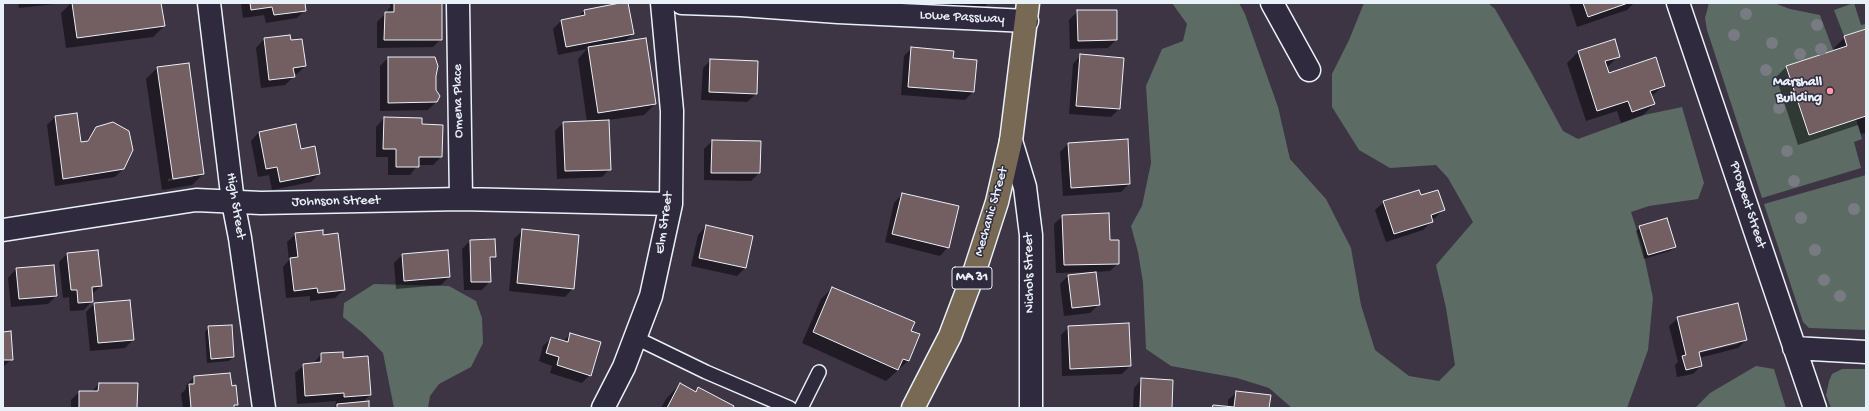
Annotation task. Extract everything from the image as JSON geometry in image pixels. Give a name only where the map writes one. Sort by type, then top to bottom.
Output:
[{"type":"main road","name":"Mechanic Street","points":[[914,408],[950,336],[975,270],[997,202],[1011,141],[1027,12]]},
{"type":"street","name":"High Street","points":[[209,3],[233,202],[240,238],[264,408]]},
{"type":"street","name":"Omena Place","points":[[458,3],[461,199]]},
{"type":"street","name":"Elm Street","points":[[603,408],[624,367],[651,296],[662,253],[671,204],[672,112],[662,3]]},
{"type":"street","name":"Lowe Passway","points":[[682,3],[1027,12]]},
{"type":"street","points":[[1272,3],[1309,70]]},
{"type":"street","name":"Prospect Street","points":[[1678,3],[1815,408]]},
{"type":"street","name":"Nichols Street","points":[[1011,141],[1025,187],[1031,235],[1031,408]]},
{"type":"street","name":"Johnson Street","points":[[3,230],[196,200],[261,203],[461,199],[671,204]]},
{"type":"street","points":[[1794,348],[1866,352]]},
{"type":"lane","points":[[636,338],[706,372],[790,408]]},
{"type":"lane","points":[[801,408],[819,372]]},
{"type":"green space","points":[[1172,3],[1239,3],[1245,14],[1278,107],[1290,159],[1326,199],[1351,248],[1361,305],[1375,350],[1409,376],[1439,381],[1455,365],[1446,308],[1436,265],[1473,222],[1448,178],[1436,165],[1390,168],[1359,150],[1332,107],[1332,74],[1349,40],[1364,3],[1488,3],[1495,9],[1563,131],[1578,139],[1644,115],[1682,107],[1704,183],[1698,199],[1649,206],[1631,212],[1642,246],[1653,298],[1648,350],[1627,408],[1292,408],[1269,388],[1237,378],[1171,366],[1146,349],[1143,283],[1138,252],[1131,226],[1142,206],[1151,163],[1146,86],[1162,49],[1183,41],[1187,24]]},
{"type":"green space","points":[[1709,3],[1774,3],[1790,9],[1820,15],[1833,50],[1786,66],[1809,135],[1856,119],[1862,139],[1854,142],[1861,168],[1762,198],[1707,30],[1705,18]]},
{"type":"green space","points":[[1854,3],[1861,25],[1866,24],[1866,29],[1844,36],[1834,10]]},
{"type":"green space","points":[[1866,175],[1866,330],[1809,328],[1803,322],[1764,204]]},
{"type":"green space","points":[[374,284],[449,286],[476,301],[482,318],[483,343],[471,367],[439,384],[430,396],[428,408],[394,408],[383,353],[364,334],[343,317],[344,303]]},
{"type":"green space","points":[[1756,366],[1774,369],[1786,408],[1695,408],[1710,393]]},
{"type":"green space","points":[[1842,369],[1866,369],[1866,408],[1831,408],[1826,395],[1829,381],[1832,374]]},
{"type":"building","points":[[72,3],[161,3],[165,26],[77,38]]},
{"type":"building","points":[[250,3],[305,3],[306,11],[274,15],[272,7],[251,10]]},
{"type":"building","points":[[394,3],[442,3],[442,40],[384,40],[385,12],[394,12]]},
{"type":"building","points":[[620,3],[628,3],[634,34],[566,47],[561,20],[585,15],[584,10]]},
{"type":"building","points":[[1583,3],[1628,3],[1588,17]]},
{"type":"building","points":[[1077,10],[1117,10],[1117,40],[1078,41]]},
{"type":"building","name":"Marshall Building","points":[[1866,29],[1866,116],[1809,135],[1786,66],[1847,46],[1844,36]]},
{"type":"building","points":[[290,35],[291,40],[302,39],[306,66],[293,68],[295,77],[269,80],[264,38]]},
{"type":"building","points":[[646,38],[656,104],[598,113],[588,47]]},
{"type":"building","points":[[1615,39],[1620,57],[1605,61],[1609,73],[1656,57],[1665,86],[1650,91],[1655,104],[1632,112],[1628,101],[1597,111],[1578,51]]},
{"type":"building","points":[[911,47],[954,51],[953,58],[977,60],[974,92],[908,87]]},
{"type":"building","points":[[1080,54],[1124,58],[1120,109],[1076,106]]},
{"type":"building","points":[[388,57],[435,57],[438,66],[436,90],[440,96],[437,102],[388,103]]},
{"type":"building","points":[[710,59],[758,61],[757,94],[709,92]]},
{"type":"building","points":[[189,63],[204,174],[173,179],[157,67]]},
{"type":"building","points":[[77,113],[81,142],[88,141],[96,127],[113,122],[129,131],[133,150],[124,169],[63,179],[55,116]]},
{"type":"building","points":[[384,117],[422,118],[422,124],[443,125],[442,157],[419,157],[419,167],[396,167],[396,149],[383,149]]},
{"type":"building","points":[[609,120],[611,170],[565,171],[563,122]]},
{"type":"building","points":[[296,124],[301,149],[315,146],[320,174],[280,182],[277,167],[266,169],[259,132]]},
{"type":"building","points":[[1128,139],[1130,184],[1071,188],[1068,143]]},
{"type":"building","points":[[712,140],[761,141],[760,173],[711,173]]},
{"type":"building","points":[[1419,190],[1421,195],[1438,190],[1445,210],[1431,215],[1433,222],[1394,234],[1383,201]]},
{"type":"building","points":[[902,193],[959,206],[949,248],[892,234]]},
{"type":"building","points":[[1109,213],[1110,240],[1119,240],[1119,264],[1064,265],[1062,215]]},
{"type":"building","points":[[1667,218],[1676,247],[1648,255],[1639,226]]},
{"type":"building","points":[[706,225],[753,236],[746,268],[699,258]]},
{"type":"building","points":[[522,229],[579,235],[574,289],[517,283]]},
{"type":"building","points":[[323,230],[323,235],[338,233],[345,290],[318,293],[317,288],[294,291],[290,258],[298,257],[295,233]]},
{"type":"building","points":[[495,239],[496,257],[490,257],[491,282],[471,282],[470,240]]},
{"type":"building","points":[[98,250],[102,286],[92,287],[93,302],[78,303],[77,290],[71,290],[67,253]]},
{"type":"building","points":[[448,250],[450,277],[404,281],[402,254]]},
{"type":"building","points":[[54,265],[57,296],[19,299],[16,268]]},
{"type":"building","points":[[1096,272],[1100,305],[1072,308],[1068,275]]},
{"type":"building","points":[[832,287],[915,322],[911,331],[920,334],[909,361],[903,359],[898,370],[813,332]]},
{"type":"building","points":[[130,300],[134,340],[98,343],[94,303]]},
{"type":"building","points":[[1738,303],[1747,340],[1699,352],[1702,366],[1686,370],[1682,356],[1686,355],[1677,317]]},
{"type":"building","points":[[1129,323],[1131,366],[1070,369],[1068,326]]},
{"type":"building","points":[[232,325],[234,357],[211,359],[208,326]]},
{"type":"building","points":[[11,331],[13,360],[3,360],[3,332]]},
{"type":"building","points":[[570,333],[601,342],[591,376],[557,365],[559,357],[546,353],[551,337],[568,342]]},
{"type":"building","points":[[343,352],[343,358],[368,356],[371,395],[344,397],[344,393],[305,396],[303,364],[321,362],[321,353]]},
{"type":"building","points":[[230,373],[232,386],[236,385],[238,405],[234,405],[234,408],[191,408],[189,384],[194,384],[194,376]]},
{"type":"building","points":[[1141,378],[1173,380],[1172,408],[1140,408]]},
{"type":"building","points":[[99,383],[138,383],[137,408],[79,408],[79,391],[98,391]]},
{"type":"building","points":[[680,383],[696,392],[698,387],[734,406],[733,408],[667,408]]},
{"type":"building","points":[[1236,391],[1271,395],[1269,408],[1212,408],[1213,405],[1234,407]]},
{"type":"building","points":[[369,401],[369,408],[337,408],[337,404]]},
{"type":"place","name":"Marshall Building","points":[[1830,91]]}]
